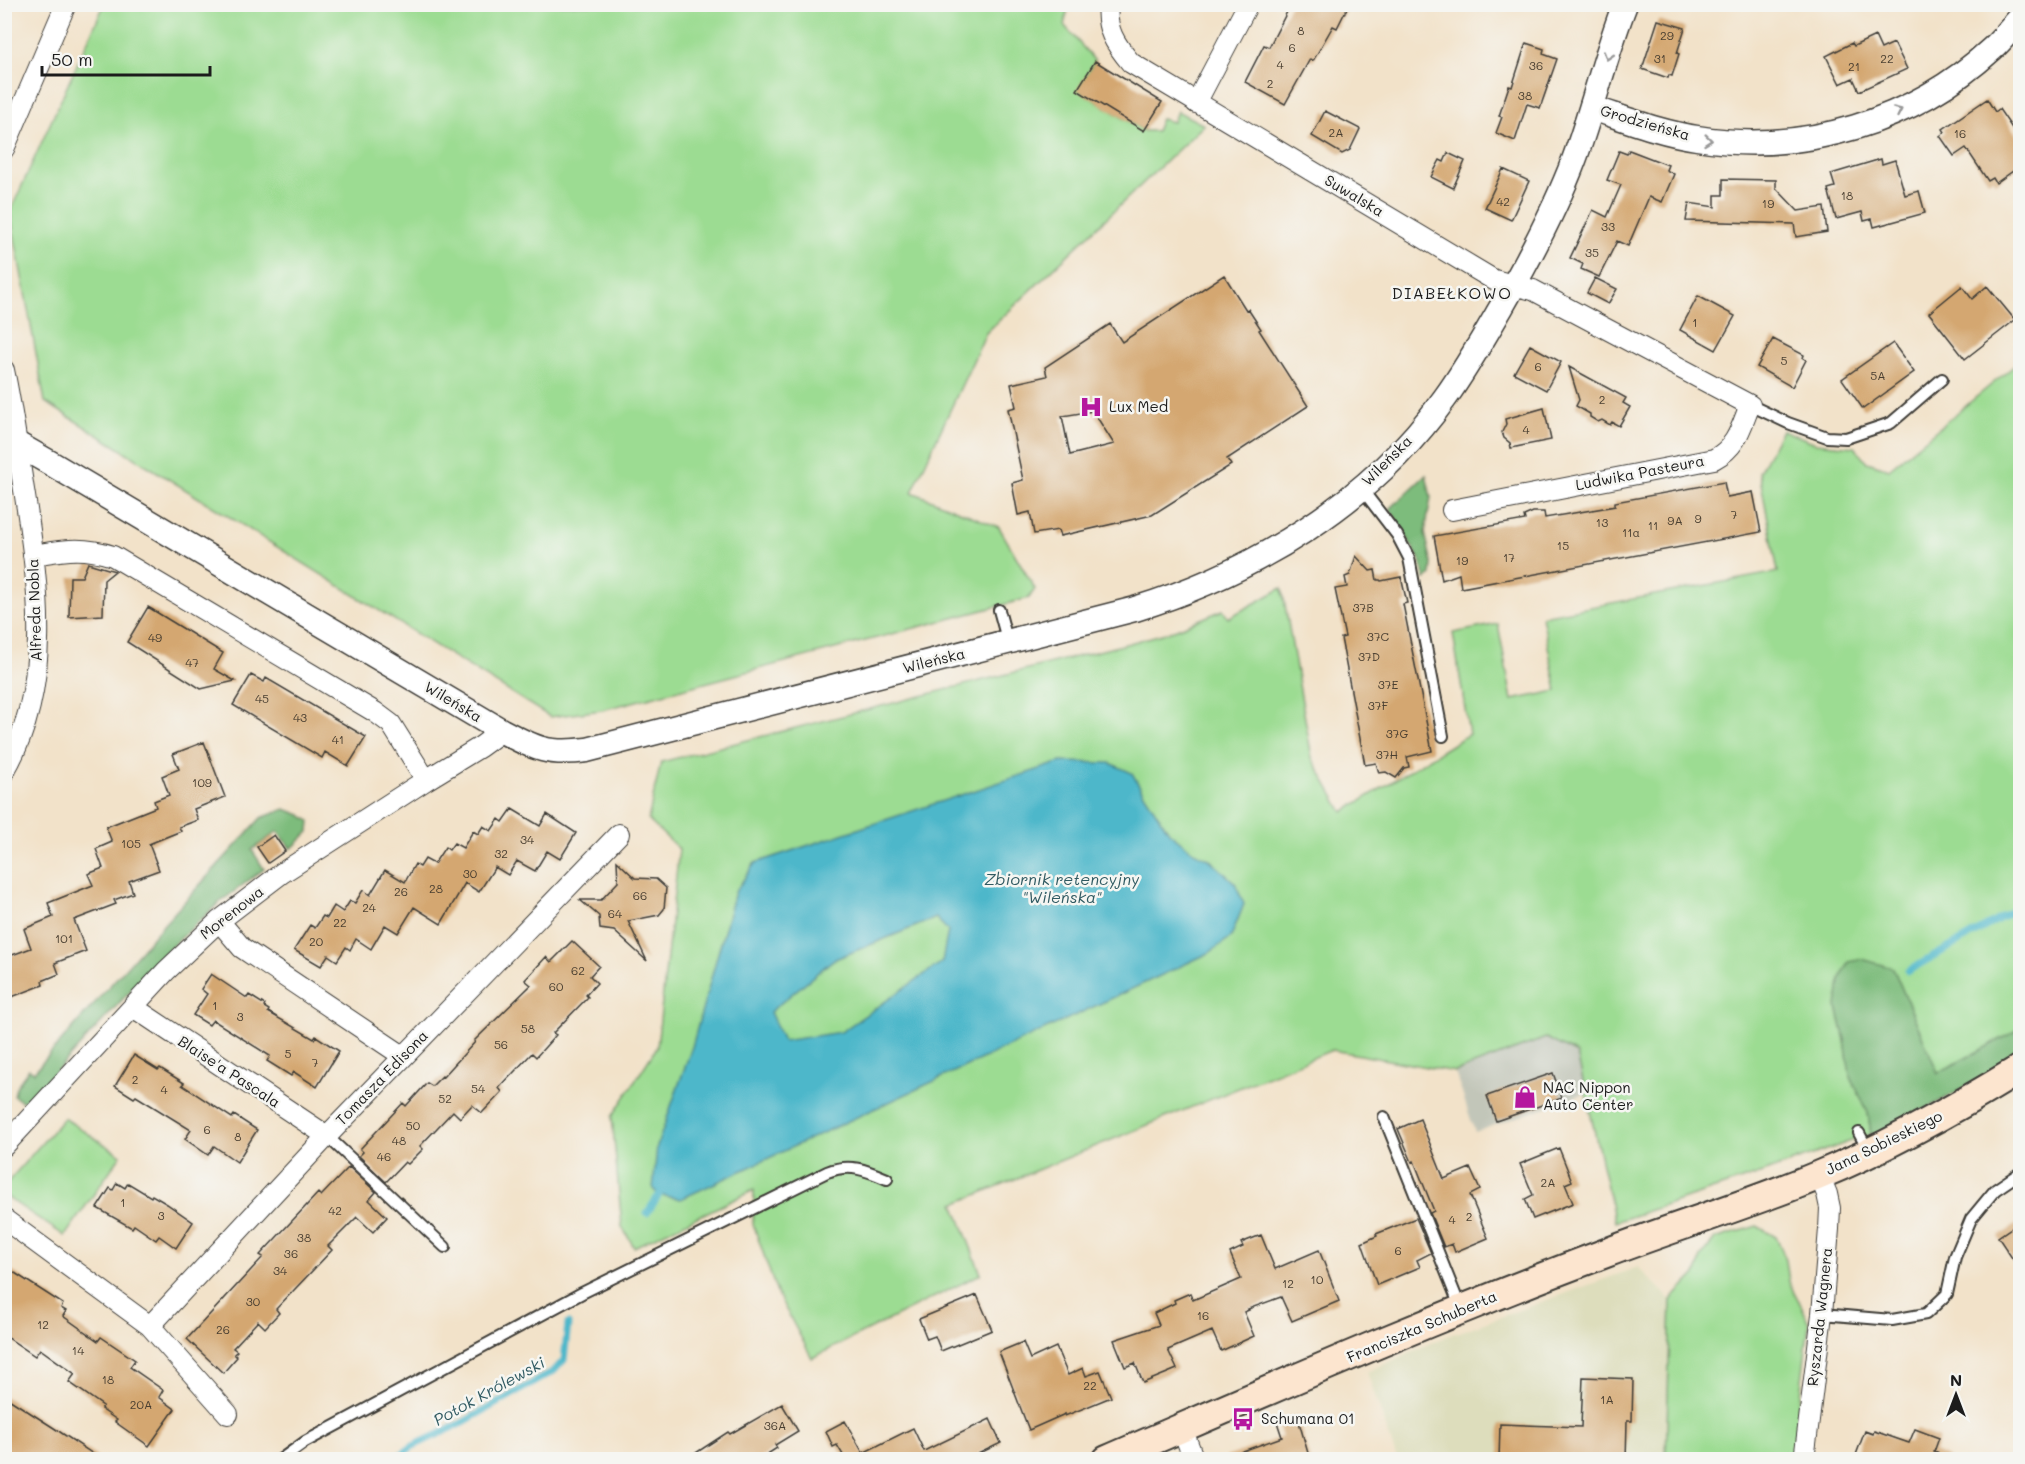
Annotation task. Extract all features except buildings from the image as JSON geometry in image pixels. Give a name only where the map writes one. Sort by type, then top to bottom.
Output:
[{"type":"main road","name":"Jana Sobieskiego","points":[[1741,1205],[1819,1175],[1864,1143],[1946,1113],[2020,1069]]},
{"type":"main road","name":"Franciszka Schuberta","points":[[1107,1460],[1461,1309],[1606,1253],[1741,1205]]},
{"type":"street","points":[[4,149],[66,4]]},
{"type":"street","name":"Suwalska","points":[[1108,4],[1107,18],[1113,41],[1131,63],[1494,280],[1514,285]]},
{"type":"street","points":[[1196,103],[1248,4]]},
{"type":"street","name":"Wileńska","points":[[11,441],[502,731],[533,747],[547,751],[587,750],[1008,643],[1162,601],[1230,573],[1292,539],[1361,488],[1404,446],[1444,400],[1473,355],[1514,285],[1552,211],[1570,171],[1625,4]]},
{"type":"street","name":"Grodzieńska","points":[[1592,108],[1656,130],[1696,138],[1742,143],[1778,142],[1831,135],[1892,114],[1937,91],[1961,75],[1994,47],[2020,18]]},
{"type":"street","points":[[1514,285],[1533,290],[1750,405]]},
{"type":"street","name":"Alfreda Nobla","points":[[4,370],[11,441],[33,555],[37,589],[37,669],[29,710],[16,752],[4,772]]},
{"type":"street","name":"Ludwika Pasteura","points":[[1452,510],[1714,459],[1732,446],[1750,405]]},
{"type":"street","points":[[33,555],[77,548],[113,556],[375,712],[391,724],[426,780]]},
{"type":"street","name":"Morenowa","points":[[4,1146],[166,971],[219,921],[282,873],[502,731]]},
{"type":"street","name":"Tomasza Edisona","points":[[150,1326],[403,1056],[619,834]]},
{"type":"street","points":[[219,921],[242,948],[403,1056]]},
{"type":"street","name":"Blaise'a Pascala","points":[[133,1007],[327,1136]]},
{"type":"street","name":"Ryszarda Wagnera","points":[[1804,1460],[1822,1314],[1830,1208],[1819,1175]]},
{"type":"street","points":[[4,1219],[150,1326],[228,1414]]},
{"type":"street","points":[[1182,1428],[1194,1460]]},
{"type":"lane","points":[[1750,405],[1788,423],[1827,437],[1846,438],[1891,423],[1942,379]]},
{"type":"lane","points":[[1361,488],[1397,535],[1409,558],[1443,736]]},
{"type":"lane","points":[[999,610],[1008,643]]},
{"type":"lane","points":[[1384,1117],[1461,1309]]},
{"type":"lane","points":[[327,1136],[445,1247]]},
{"type":"lane","points":[[280,1460],[305,1442],[582,1293],[827,1172],[838,1167],[853,1167],[869,1170],[887,1179]]},
{"type":"lane","points":[[1822,1314],[1892,1320],[1926,1314],[1947,1294],[1955,1257],[1971,1219],[1995,1190],[2020,1173]]},
{"type":"shaded area","points":[[1546,1038],[1577,1054],[1586,1093],[1475,1132],[1455,1072]]},
{"type":"shaded area","points":[[1638,1267],[1671,1300],[1666,1459],[1397,1459],[1367,1372],[1440,1339]]},
{"type":"green space","points":[[104,5],[1069,5],[1064,25],[1095,61],[1078,90],[1144,131],[1156,131],[1161,119],[1173,122],[1177,111],[1204,125],[986,333],[912,492],[999,527],[1035,589],[1029,598],[602,710],[550,717],[45,402],[10,212]]},
{"type":"green space","points":[[2020,361],[2020,1029],[1938,1073],[1893,968],[1837,1007],[1850,1075],[1868,1113],[1871,1134],[1615,1222],[1577,1054],[1546,1038],[1455,1072],[1332,1050],[954,1204],[981,1274],[812,1358],[777,1293],[753,1224],[754,1190],[634,1247],[622,1227],[612,1117],[657,1047],[679,849],[648,820],[661,762],[1126,644],[1169,632],[1223,610],[1228,618],[1282,588],[1312,758],[1343,812],[1469,734],[1453,633],[1498,624],[1512,700],[1557,691],[1542,616],[1778,572],[1759,472],[1782,430],[1816,443],[1854,447],[1867,462],[1889,469]]},
{"type":"green space","points":[[1426,475],[1431,497],[1425,533],[1432,564],[1431,575],[1425,579],[1420,560],[1390,509]]},
{"type":"green space","points":[[285,809],[310,821],[309,832],[291,849],[278,831],[252,850],[264,869],[220,902],[168,950],[29,1101],[21,1101],[14,1096],[16,1087],[29,1069],[34,1072],[261,818]]},
{"type":"green space","points":[[1862,959],[1893,968],[1938,1073],[2020,1029],[2020,1053],[1963,1089],[1876,1135],[1871,1134],[1868,1113],[1850,1075],[1837,1007],[1840,980],[1849,962]]},
{"type":"green space","points":[[64,1118],[121,1155],[65,1236],[5,1194],[5,1185]]},
{"type":"green space","points":[[1757,1226],[1776,1237],[1786,1260],[1789,1282],[1809,1324],[1792,1459],[1666,1459],[1671,1300],[1697,1273],[1701,1257],[1715,1239]]},
{"type":"water","name":"Zbiornik retencyjny \"Wileńska\"","points":[[1061,762],[1110,763],[1132,773],[1169,832],[1194,852],[1209,859],[1235,883],[1244,904],[1231,937],[1209,953],[681,1199],[659,1195],[653,1189],[657,1146],[692,1047],[735,892],[755,863]],"holes":[[[936,918],[948,931],[942,962],[841,1032],[783,1041],[770,1012],[833,960]]]},
{"type":"waterway","name":"Potok Królewski","points":[[1908,971],[2020,907]]},
{"type":"waterway","name":"Potok Królewski","points":[[647,1213],[659,1195]]},
{"type":"waterway","name":"Potok Królewski","points":[[393,1460],[413,1446],[460,1424],[554,1371],[564,1360],[568,1324]]},
{"type":"place","name":"Lux Med","points":[[1091,407]]},
{"type":"place","name":"NAC Nippon Auto Center","points":[[1525,1097]]},
{"type":"place","name":"Schumana 01","points":[[1243,1419]]},
{"type":"district","name":"DIABEŁKOWO","points":[[1452,293]]}]
